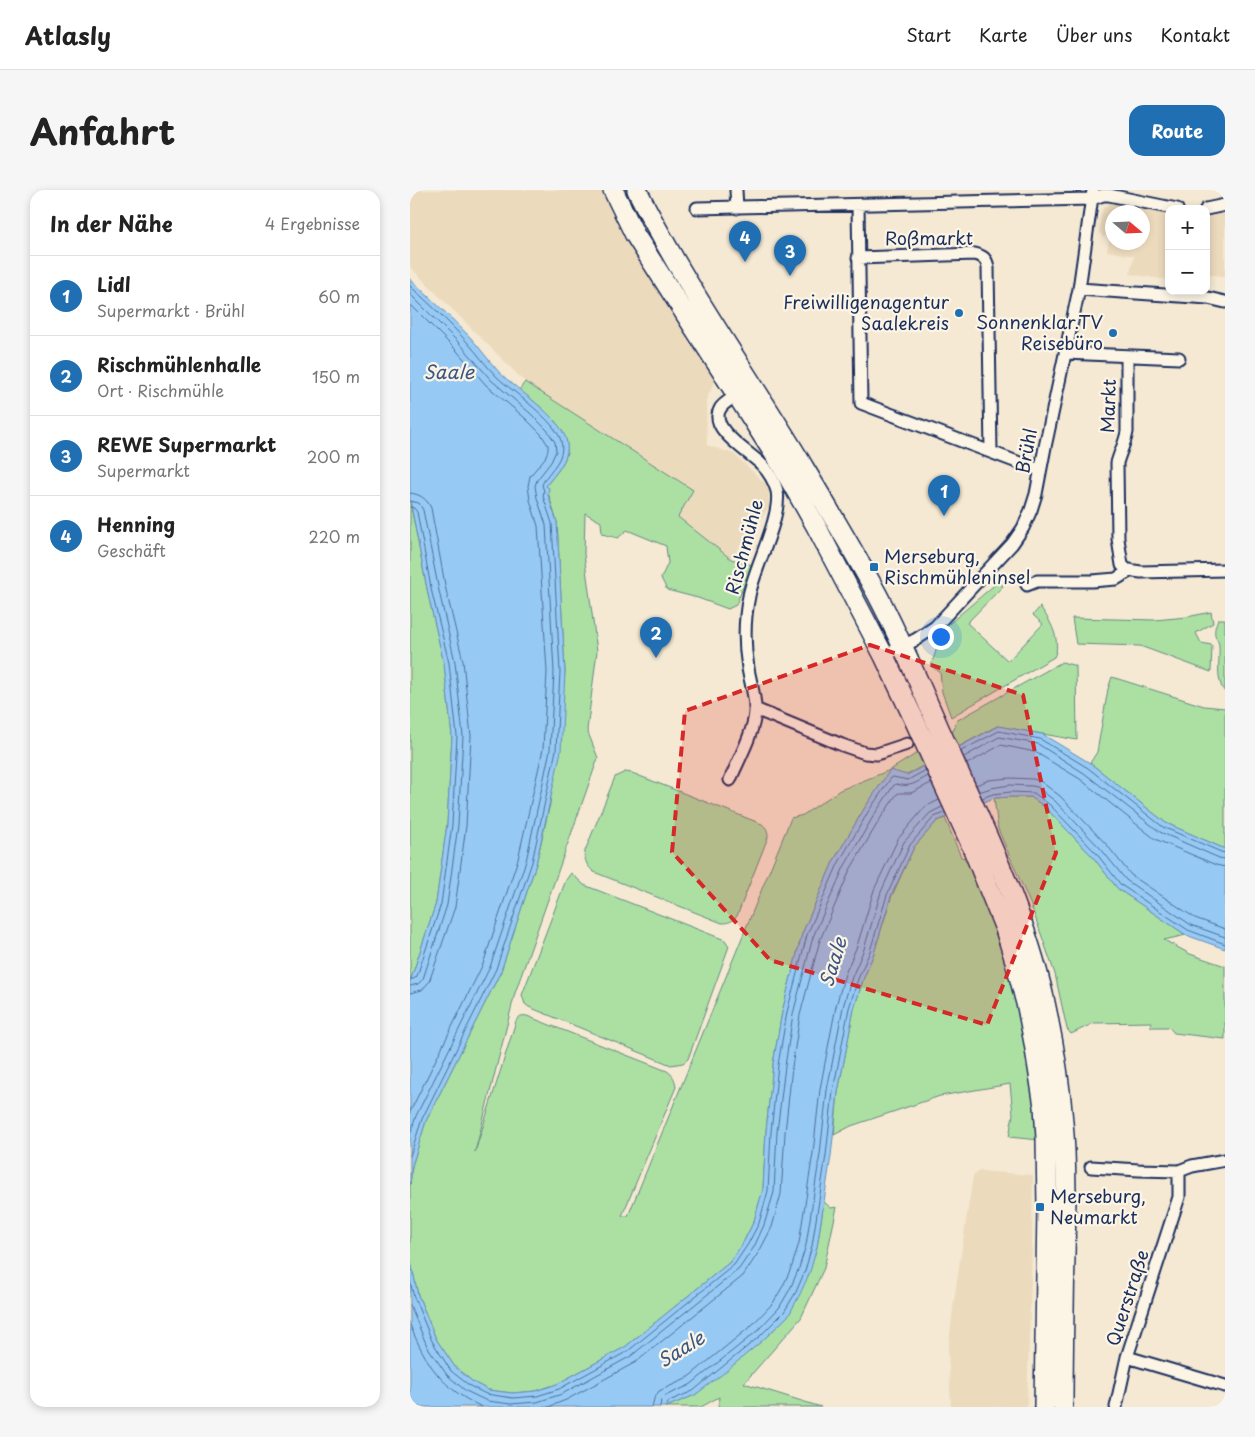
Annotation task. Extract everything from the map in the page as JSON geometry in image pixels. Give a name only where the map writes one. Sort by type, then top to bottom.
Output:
[{"type":"main road","points":[[613,190],[635,235],[794,486],[884,656],[920,711],[978,839],[1022,920],[1035,964],[1051,1033],[1064,1126],[1066,1202],[1063,1407]]},
{"type":"main road","points":[[637,190],[657,231],[792,448],[877,594],[903,647],[920,711]]},
{"type":"main road","points":[[978,839],[988,885],[1015,961],[1027,1007],[1040,1075],[1046,1138],[1047,1208],[1044,1407]]},
{"type":"street","points":[[736,190],[737,208]]},
{"type":"street","points":[[954,190],[954,202]]},
{"type":"street","name":"Brühl","points":[[884,656],[903,647],[935,627],[1012,544],[1023,528],[1036,494],[1066,353],[1079,289],[1093,194]]},
{"type":"street","points":[[697,208],[954,202],[1093,194],[1115,195],[1165,206]]},
{"type":"street","points":[[858,205],[861,404],[1040,470]]},
{"type":"street","points":[[1210,208],[1225,205]]},
{"type":"street","name":"Roßmarkt","points":[[858,258],[975,254],[985,258],[988,268],[991,452]]},
{"type":"street","points":[[1079,289],[1208,298],[1225,302]]},
{"type":"street","name":"Markt","points":[[1066,353],[1179,358]]},
{"type":"street","name":"Markt","points":[[1127,357],[1127,432],[1126,440],[1117,463],[1118,520],[1120,561],[1124,568],[1131,570]]},
{"type":"street","name":"Rischmühle","points":[[730,780],[755,716],[744,624],[753,578],[774,520],[778,500],[774,483],[764,467],[723,432],[718,421],[717,415],[719,410],[737,395]]},
{"type":"street","points":[[1027,585],[1037,581],[1116,579],[1131,570],[1165,572],[1225,570]]},
{"type":"street","points":[[755,709],[842,746],[865,753],[877,754],[907,744]]},
{"type":"street","points":[[1091,1167],[1179,1171],[1192,1166],[1225,1160]]},
{"type":"street","name":"Querstraße","points":[[1116,1407],[1127,1357],[1179,1197],[1179,1171]]},
{"type":"street","points":[[1127,1357],[1225,1386]]},
{"type":"highlighted area","points":[[870,645],[1023,695],[1056,853],[987,1025],[770,960],[672,852],[685,711]]},
{"type":"shaded area","points":[[410,190],[606,190],[716,378],[706,401],[707,445],[734,454],[769,487],[769,507],[731,559],[678,517],[692,490],[525,382],[410,267]]},
{"type":"shaded area","points":[[1114,201],[1142,205],[1108,205]]},
{"type":"shaded area","points":[[1225,205],[1225,277],[1210,275],[1210,208]]},
{"type":"shaded area","points":[[1150,206],[1165,208],[1165,278],[1130,274],[1134,256],[1107,251],[1150,250]]},
{"type":"shaded area","points":[[1105,207],[1105,236],[1103,238],[1099,232],[1101,215]]},
{"type":"shaded area","points":[[979,1171],[1033,1175],[1027,1407],[951,1407],[948,1351],[954,1300],[973,1176]]},
{"type":"green space","points":[[525,382],[693,490],[678,517],[731,559],[752,565],[736,605],[728,609],[698,598],[667,590],[661,578],[668,563],[666,546],[627,530],[618,538],[602,534],[601,522],[585,513],[584,554],[597,651],[587,730],[598,758],[515,993],[475,1152],[516,1021],[521,1016],[527,1016],[667,1071],[671,1074],[676,1087],[622,1216],[628,1216],[791,818],[803,815],[840,790],[890,770],[954,730],[956,721],[1062,662],[1076,666],[1077,740],[997,726],[906,775],[890,771],[864,809],[833,862],[802,934],[782,1012],[773,1064],[766,1131],[763,1189],[754,1221],[744,1241],[730,1262],[625,1347],[557,1384],[536,1391],[512,1393],[488,1390],[473,1382],[455,1367],[436,1339],[418,1295],[410,1258],[410,1185],[412,1166],[426,1121],[501,971],[536,864],[550,804],[565,672],[557,522],[546,486],[562,464],[566,456],[567,447],[565,437],[552,418],[519,390]]},
{"type":"green space","points":[[410,501],[444,664],[452,736],[447,824],[436,903],[410,982]]},
{"type":"green space","points":[[999,581],[1003,586],[967,623],[1008,661],[1043,624],[1033,615],[1040,607],[1048,618],[1056,638],[1057,645],[1054,657],[951,717],[942,692],[940,672],[931,666],[943,629]]},
{"type":"green space","points":[[1211,612],[1213,623],[1196,633],[1201,643],[1212,645],[1211,672],[1140,646],[1076,644],[1072,618],[1155,620],[1187,617]]},
{"type":"green space","points":[[1218,619],[1225,619],[1225,692],[1220,682],[1219,644],[1215,636],[1215,627]]},
{"type":"green space","points":[[1112,677],[1204,706],[1225,708],[1225,849],[1166,823],[1090,763],[1097,752],[1108,689]]},
{"type":"green space","points":[[625,772],[632,773],[762,824],[766,828],[768,837],[737,916],[732,920],[722,923],[594,872],[588,865],[585,851],[615,777]]},
{"type":"green space","points":[[1031,797],[1046,808],[1092,856],[1118,889],[1186,935],[1164,940],[1190,954],[1225,966],[1225,1039],[1174,1033],[1169,1027],[1151,1027],[1151,1022],[1094,1023],[1071,1034],[1067,1029],[1055,974],[1032,908],[998,829],[994,798]]},
{"type":"green space","points":[[945,818],[961,857],[969,859],[1004,946],[1024,1026],[1039,1140],[1009,1137],[1013,1114],[1010,1084],[940,1096],[851,1126],[834,1135],[838,1092],[854,1009],[891,898],[914,847],[937,821]]},
{"type":"green space","points":[[571,873],[584,885],[725,940],[729,946],[688,1059],[683,1063],[671,1065],[525,1004],[522,995],[566,880]]},
{"type":"green space","points":[[824,1202],[831,1208],[837,1207],[824,1268],[801,1318],[744,1383],[821,1407],[718,1407],[719,1397],[701,1407],[666,1407],[695,1395],[763,1340],[789,1315],[817,1247]]},
{"type":"water","name":"Saale","points":[[410,279],[470,337],[499,372],[555,421],[566,439],[567,452],[562,464],[546,486],[549,488],[548,495],[557,522],[565,672],[561,751],[536,864],[501,971],[426,1121],[412,1166],[410,1185],[410,982],[436,903],[447,824],[452,736],[444,664],[410,500]]},
{"type":"water","name":"Saale","points":[[998,726],[1042,734],[1090,763],[1166,823],[1225,849],[1225,949],[1186,935],[1118,889],[1092,856],[1046,808],[1031,797],[994,798],[937,821],[914,847],[891,896],[874,953],[854,1009],[838,1092],[831,1156],[817,1247],[810,1272],[789,1315],[763,1340],[695,1395],[666,1407],[410,1407],[410,1258],[418,1295],[436,1339],[455,1367],[473,1382],[488,1390],[512,1393],[536,1391],[557,1384],[625,1347],[730,1262],[754,1221],[763,1189],[766,1131],[773,1064],[782,1012],[802,934],[833,862],[864,809],[890,770],[907,775]]},
{"type":"place","name":"Henning","points":[[745,262]]},
{"type":"place","name":"REWE Supermarkt","points":[[790,276]]},
{"type":"place","name":"Freiwilligenagentur Saalekreis","points":[[959,313]]},
{"type":"place","name":"Sonnenklar.TV Reisebüro","points":[[1113,333]]},
{"type":"place","name":"Lidl","points":[[944,516]]},
{"type":"place","name":"Merseburg, Rischmühleninsel","points":[[874,567]]},
{"type":"place","name":"Rischmühlenhalle","points":[[656,658]]},
{"type":"place","name":"Merseburg, Neumarkt","points":[[1040,1207]]}]
